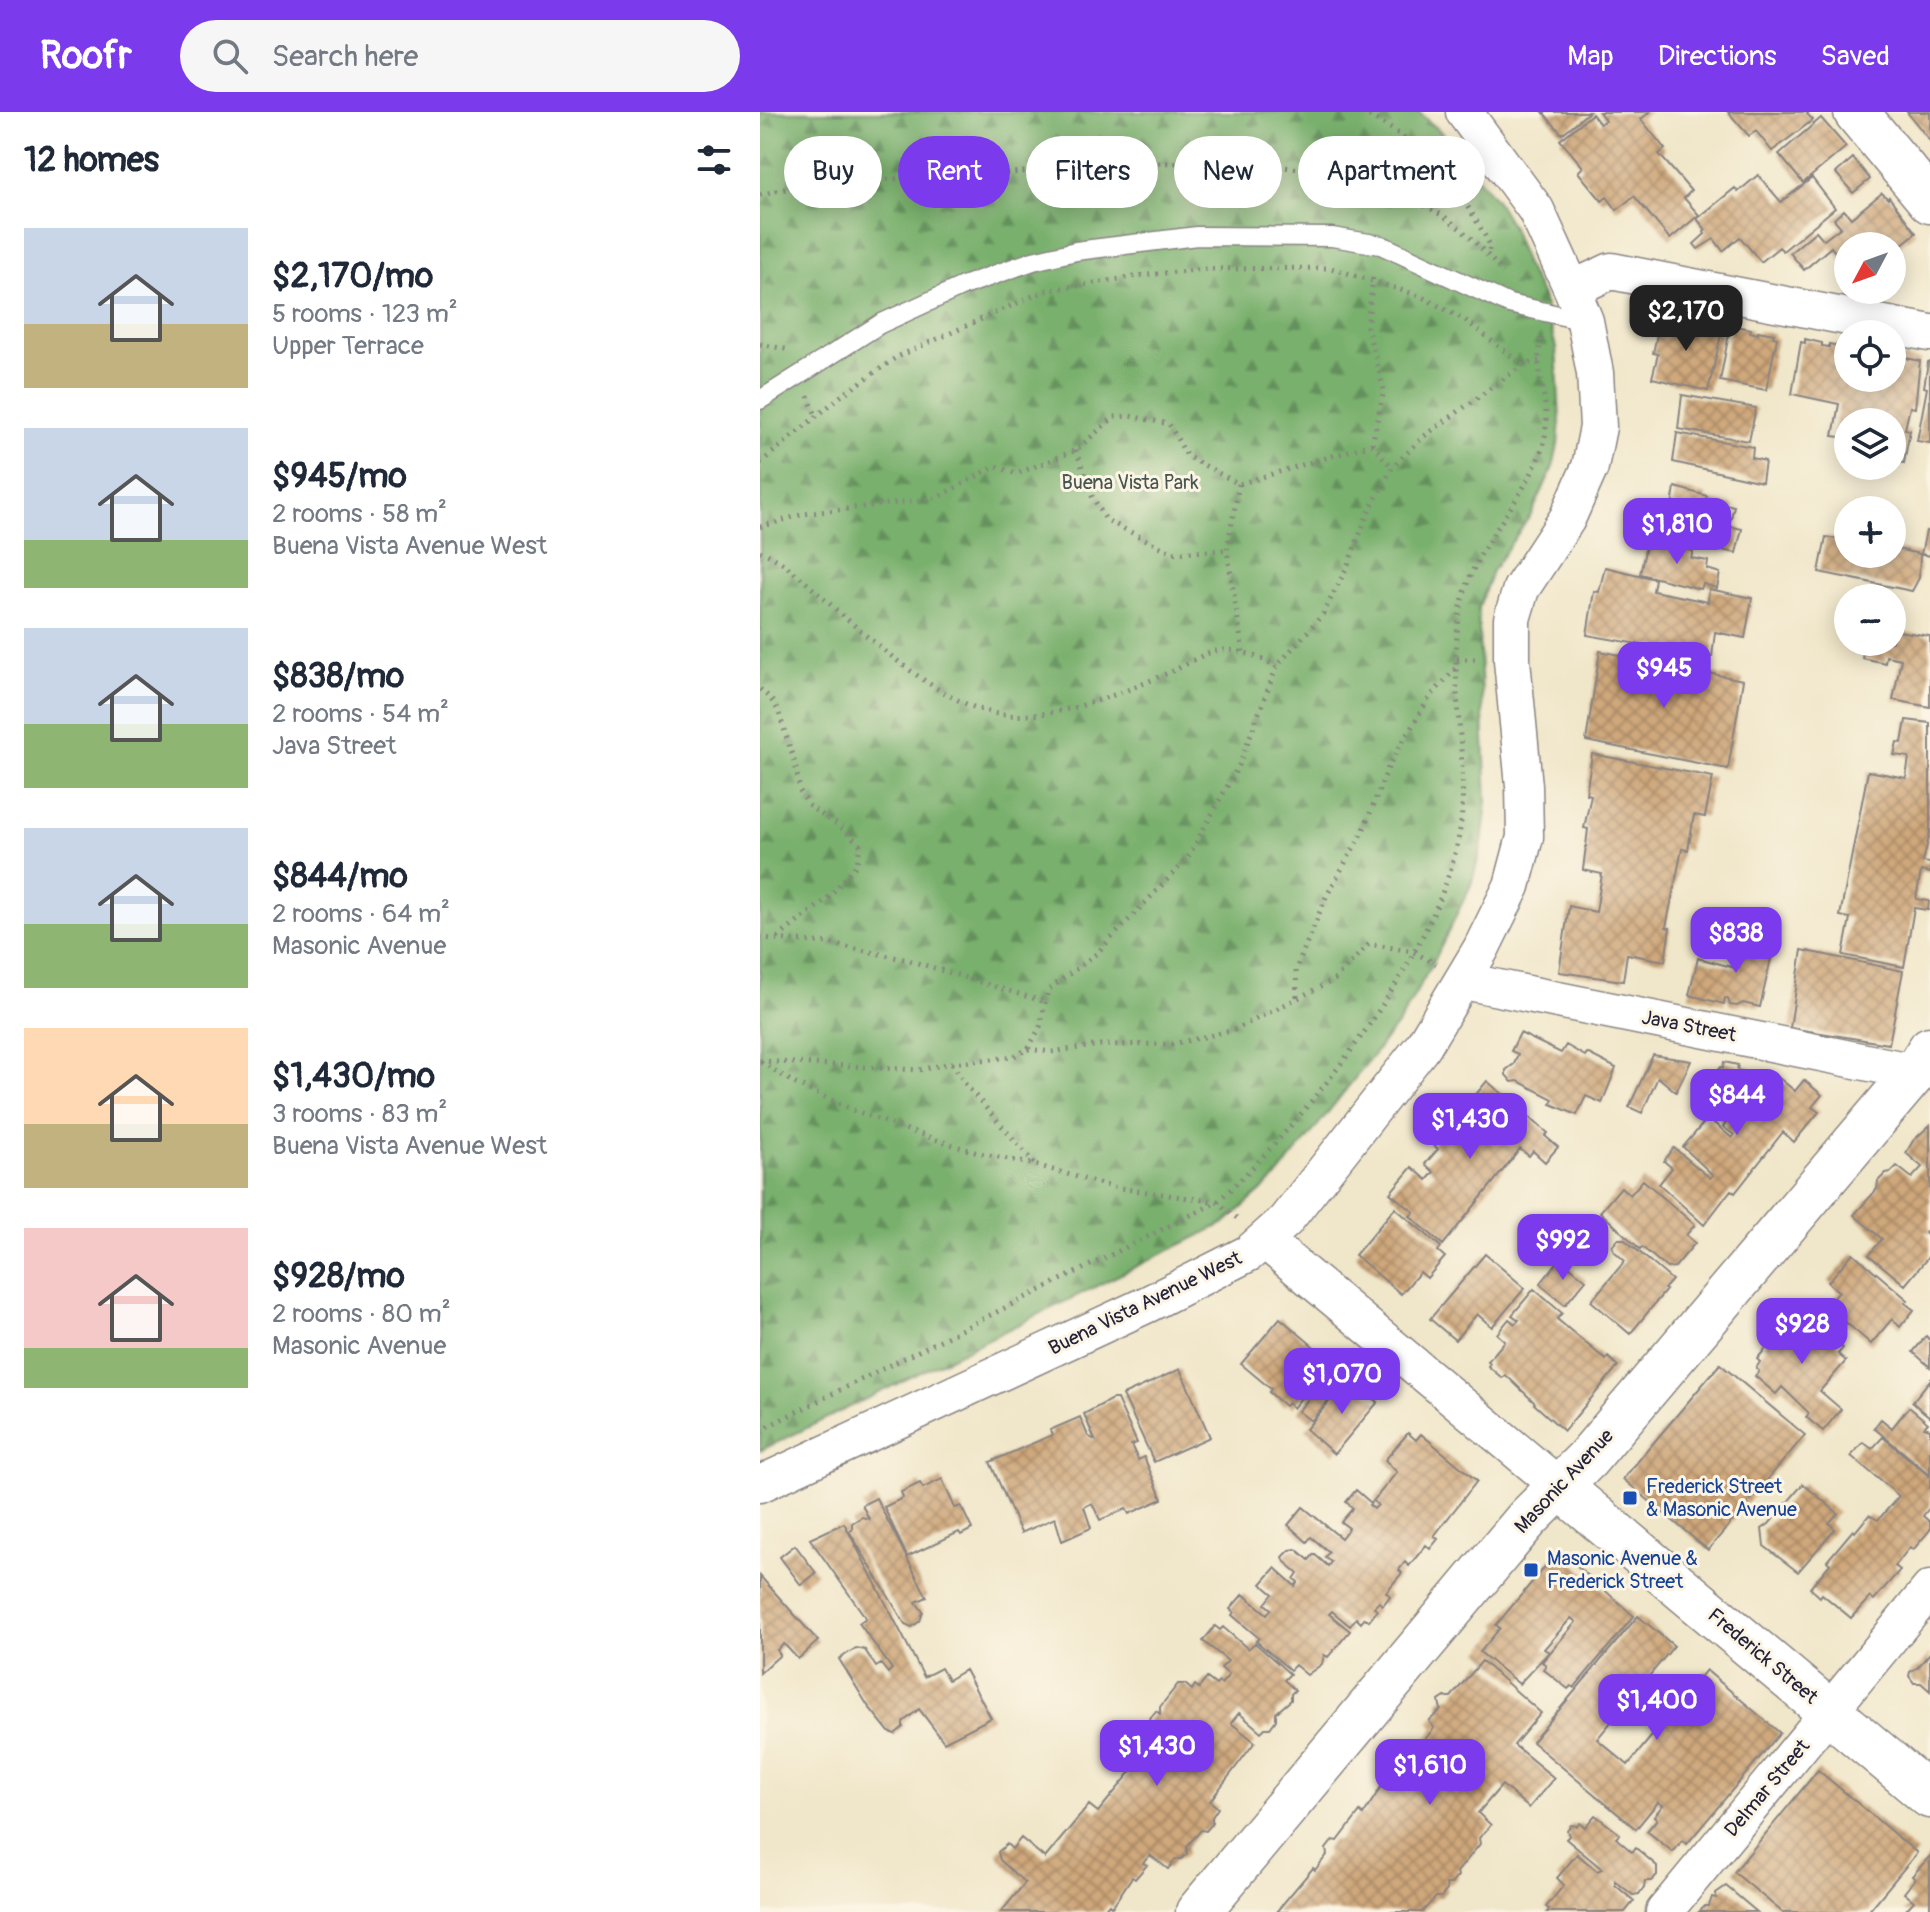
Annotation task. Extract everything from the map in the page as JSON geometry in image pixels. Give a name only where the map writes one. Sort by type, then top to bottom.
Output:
[{"type":"street","name":"Buena Vista Avenue West","points":[[760,1484],[1249,1253],[1252,1230],[1285,1221],[1423,1046],[1464,981],[1512,886],[1525,837],[1524,786],[1512,660],[1512,619],[1521,589],[1567,519],[1590,467],[1598,427],[1595,373],[1579,305],[1536,210],[1464,112]]},
{"type":"street","points":[[1856,112],[1930,201]]},
{"type":"street","points":[[1579,305],[1611,271],[1930,333]]},
{"type":"street","name":"Java Street","points":[[1464,981],[1922,1061]]},
{"type":"street","name":"Masonic Avenue","points":[[1198,1912],[1519,1528],[1587,1459],[1922,1061]]},
{"type":"street","name":"Frederick Street","points":[[1252,1230],[1930,1796]]},
{"type":"street","name":"Delmar Street","points":[[1664,1912],[1930,1589]]},
{"type":"lane","points":[[760,400],[880,324],[963,286],[1048,257],[1076,251],[1197,236],[1332,237],[1381,245],[1509,304],[1529,308],[1579,305]]},
{"type":"path","points":[[760,195],[792,186],[845,181],[1153,165],[1271,165],[1330,173],[1426,206],[1447,219],[1488,254],[1490,245],[1482,230],[1436,165],[1411,142],[1362,112]]},
{"type":"path","points":[[1372,444],[1384,390],[1367,327],[1381,245]]},
{"type":"path","points":[[760,463],[841,396],[897,357],[1044,291],[1138,276],[1206,269],[1331,268],[1420,296],[1465,320],[1523,365]]},
{"type":"path","points":[[760,1430],[1217,1202],[1252,1171],[1352,1047],[1388,997],[1433,917],[1450,877],[1460,841],[1458,617],[1468,580],[1542,448],[1546,402],[1539,361],[1542,346],[1529,308]]},
{"type":"path","points":[[1028,1049],[1040,1027],[1048,990],[1096,954],[1187,859],[1239,765],[1277,666],[1323,614],[1347,567],[1368,513],[1392,468],[1423,437],[1523,365],[1539,361]]},
{"type":"path","points":[[760,527],[804,514],[936,498],[996,466],[1016,474],[1076,450],[1114,417],[1130,416],[1169,424],[1187,456],[1239,484],[1372,444]]},
{"type":"path","points":[[1372,444],[1392,468]]},
{"type":"path","points":[[1076,450],[1092,496],[1106,520],[1173,553],[1227,550]]},
{"type":"path","points":[[1239,484],[1227,550],[1243,652]]},
{"type":"path","points":[[760,551],[778,558],[860,631],[938,690],[966,704],[995,713],[1038,714],[1085,704],[1222,649],[1243,652],[1277,666]]},
{"type":"path","points":[[1457,659],[1481,659]]},
{"type":"path","points":[[1297,997],[1296,969],[1326,897],[1363,831],[1389,765],[1429,698],[1457,667]]},
{"type":"path","points":[[760,689],[778,710],[800,791],[810,807],[844,829],[860,845],[857,864],[827,899],[776,939]]},
{"type":"path","points":[[760,938],[828,943],[908,960],[1045,1002]]},
{"type":"path","points":[[760,1061],[919,1070],[1012,1057],[1028,1049],[1051,1052],[1101,1045],[1173,1044],[1234,1030],[1334,980],[1369,944],[1412,951],[1433,963]]},
{"type":"path","points":[[760,1061],[796,1084],[855,1111],[975,1152],[1036,1165],[1112,1187],[1217,1202],[1252,1230]]},
{"type":"path","points":[[952,1063],[966,1085],[1036,1165]]},
{"type":"green space","name":"Buena Vista Park","points":[[760,112],[1418,112],[1444,136],[1298,136],[1298,208],[1485,208],[1485,186],[1511,225],[1543,298],[1556,348],[1560,419],[1553,467],[1532,513],[1492,571],[1478,610],[1487,801],[1482,845],[1471,885],[1436,957],[1400,1021],[1277,1177],[1225,1223],[760,1451]]},
{"type":"building","points":[[1543,112],[1589,112],[1562,134]]},
{"type":"building","points":[[1599,112],[1650,112],[1641,119],[1665,149],[1659,154],[1691,191],[1684,198],[1699,215],[1670,239],[1634,196],[1617,210],[1607,197],[1602,201],[1578,172],[1583,167],[1560,140],[1592,114],[1600,124],[1605,120]]},
{"type":"building","points":[[1728,112],[1809,112],[1807,114],[1813,120],[1772,151],[1756,131],[1749,136]]},
{"type":"building","points":[[1907,112],[1930,112],[1930,141]]},
{"type":"building","points":[[1821,118],[1846,147],[1803,183],[1779,154]]},
{"type":"building","points":[[1853,158],[1870,179],[1853,193],[1836,173]]},
{"type":"building","points":[[1758,175],[1781,202],[1812,178],[1835,208],[1783,251],[1779,247],[1761,262],[1740,237],[1723,251],[1714,239],[1698,249],[1694,244],[1706,230],[1697,219],[1735,188],[1738,192]]},
{"type":"building","points":[[1882,193],[1889,197],[1916,233],[1906,241],[1906,232],[1834,232],[1841,227],[1834,219],[1844,210],[1851,218]]},
{"type":"building","points":[[1816,231],[1824,240],[1834,232],[1834,251],[1831,247],[1804,270],[1790,253]]},
{"type":"building","points":[[1661,316],[1722,331],[1708,391],[1652,378],[1658,354],[1653,353]]},
{"type":"building","points":[[1735,326],[1751,329],[1750,332],[1758,334],[1758,331],[1774,334],[1773,337],[1777,338],[1766,390],[1720,381],[1730,328],[1734,329]]},
{"type":"building","points":[[1805,339],[1822,343],[1822,346],[1834,345],[1834,392],[1906,392],[1906,358],[1920,361],[1915,408],[1910,407],[1906,425],[1906,408],[1838,408],[1839,404],[1792,394],[1801,342],[1805,343]]},
{"type":"building","points":[[1928,362],[1930,443],[1917,441],[1927,388],[1924,387]]},
{"type":"building","points":[[1682,395],[1756,408],[1749,441],[1678,429]]},
{"type":"building","points":[[1906,429],[1910,430],[1906,452]]},
{"type":"building","points":[[1677,433],[1753,447],[1752,458],[1765,461],[1762,482],[1673,462]]},
{"type":"building","points":[[1675,487],[1707,496],[1706,500],[1734,506],[1729,526],[1742,529],[1736,553],[1667,538]]},
{"type":"building","points":[[1926,531],[1930,532],[1930,556],[1921,554]]},
{"type":"building","points":[[1826,537],[1834,539],[1834,568],[1906,568],[1906,551],[1920,554],[1919,578],[1912,591],[1906,590],[1906,584],[1878,584],[1819,572]]},
{"type":"building","points":[[1647,541],[1693,551],[1691,558],[1708,561],[1707,569],[1720,573],[1717,588],[1703,584],[1701,589],[1640,574]]},
{"type":"building","points":[[1605,567],[1655,579],[1653,591],[1708,602],[1709,589],[1752,598],[1745,638],[1715,632],[1712,657],[1587,635],[1594,591],[1599,592]]},
{"type":"building","points":[[1906,632],[1930,636],[1930,707],[1893,700],[1901,659],[1886,656],[1906,656]]},
{"type":"building","points":[[1600,651],[1743,680],[1728,769],[1586,741]]},
{"type":"building","points":[[1862,656],[1886,656],[1885,663]]},
{"type":"building","points":[[1906,720],[1930,723],[1930,832],[1923,862],[1930,863],[1930,873],[1921,871],[1916,899],[1929,901],[1928,910],[1914,908],[1904,967],[1843,955],[1850,918],[1840,916],[1868,771],[1906,778],[1909,757],[1894,755],[1897,742],[1902,743]]},
{"type":"building","points":[[1592,754],[1713,777],[1705,817],[1694,815],[1688,850],[1682,849],[1666,927],[1670,928],[1665,961],[1627,954],[1623,981],[1559,972],[1569,906],[1596,912],[1602,874],[1583,870],[1588,829],[1584,828],[1591,795],[1586,794]]},
{"type":"building","points":[[1743,935],[1775,941],[1760,1007],[1743,1003],[1730,1005],[1725,998],[1724,1004],[1689,995],[1698,958],[1735,968]]},
{"type":"building","points":[[1802,950],[1903,971],[1889,1044],[1790,1028]]},
{"type":"building","points":[[1520,1033],[1561,1053],[1566,1045],[1616,1068],[1602,1103],[1586,1096],[1577,1115],[1551,1104],[1553,1099],[1518,1081],[1512,1082],[1506,1070],[1514,1064],[1518,1054],[1511,1051]]},
{"type":"building","points":[[1653,1055],[1691,1061],[1676,1092],[1658,1077],[1642,1113],[1629,1107]]},
{"type":"building","points":[[1724,1062],[1738,1065],[1737,1070],[1769,1077],[1773,1073],[1795,1091],[1804,1080],[1822,1095],[1812,1107],[1819,1112],[1794,1142],[1783,1132],[1735,1193],[1731,1190],[1704,1225],[1659,1184],[1672,1168],[1664,1161],[1674,1148],[1710,1178],[1713,1175],[1683,1147],[1708,1118],[1732,1138],[1734,1135],[1723,1127],[1726,1123],[1700,1101],[1717,1081],[1743,1103],[1745,1100],[1715,1074],[1723,1068]]},
{"type":"building","points":[[1487,1081],[1548,1133],[1545,1136],[1558,1147],[1545,1162],[1533,1151],[1529,1156],[1520,1149],[1443,1245],[1410,1216],[1414,1212],[1390,1193],[1412,1167],[1427,1180],[1434,1172],[1425,1164],[1438,1149],[1432,1144]]},
{"type":"building","points":[[1930,1125],[1930,1233],[1925,1233],[1930,1238],[1930,1255],[1905,1285],[1869,1255],[1882,1239],[1854,1215],[1877,1189],[1878,1181],[1886,1173],[1897,1166],[1912,1178],[1922,1167],[1906,1153],[1913,1141]]},
{"type":"building","points":[[1643,1180],[1695,1225],[1686,1235],[1695,1243],[1675,1267],[1667,1268],[1642,1247],[1640,1249],[1600,1212],[1621,1187],[1630,1195]]},
{"type":"building","points":[[1395,1208],[1441,1247],[1438,1251],[1445,1257],[1427,1278],[1420,1272],[1401,1294],[1355,1255]]},
{"type":"building","points":[[1618,1239],[1624,1239],[1672,1280],[1630,1334],[1591,1301],[1625,1261],[1612,1246]]},
{"type":"building","points":[[1853,1253],[1908,1300],[1905,1303],[1914,1310],[1900,1327],[1892,1319],[1871,1344],[1827,1306],[1839,1292],[1828,1282]]},
{"type":"building","points":[[1485,1254],[1525,1288],[1492,1327],[1477,1314],[1455,1340],[1430,1319]]},
{"type":"building","points":[[1560,1259],[1586,1280],[1565,1305],[1540,1284]]},
{"type":"building","points":[[1534,1289],[1562,1313],[1557,1319],[1606,1360],[1608,1357],[1618,1366],[1564,1431],[1508,1377],[1505,1375],[1502,1378],[1488,1366],[1488,1361],[1505,1341],[1497,1334],[1509,1319],[1515,1324],[1519,1320],[1512,1315]]},
{"type":"building","points":[[1794,1307],[1812,1322],[1807,1328],[1818,1337],[1822,1331],[1843,1348],[1838,1354],[1846,1361],[1820,1391],[1841,1409],[1823,1431],[1806,1417],[1809,1413],[1782,1387],[1776,1394],[1755,1376],[1759,1371],[1756,1368],[1760,1362],[1757,1359],[1767,1347],[1764,1344]]},
{"type":"building","points":[[1280,1318],[1332,1362],[1316,1380],[1333,1395],[1311,1421],[1298,1411],[1310,1397],[1305,1393],[1293,1408],[1288,1403],[1285,1406],[1269,1392],[1271,1389],[1241,1364]]},
{"type":"building","points":[[1926,1336],[1930,1340],[1930,1367],[1913,1352]]},
{"type":"building","points":[[1720,1364],[1805,1435],[1708,1550],[1623,1479]]},
{"type":"building","points":[[1180,1369],[1210,1437],[1154,1462],[1123,1395]]},
{"type":"building","points":[[1349,1378],[1378,1402],[1334,1454],[1306,1429]]},
{"type":"building","points":[[1930,1380],[1930,1417],[1912,1402]]},
{"type":"building","points":[[1117,1399],[1137,1443],[1131,1445],[1138,1460],[1144,1457],[1162,1499],[1129,1514],[1126,1509],[1100,1520],[1092,1503],[1084,1507],[1091,1528],[1062,1541],[1055,1518],[1021,1533],[990,1462],[1052,1435],[1050,1430],[1080,1417],[1088,1436],[1095,1440],[1084,1414]]},
{"type":"building","points":[[1909,1407],[1928,1423],[1924,1427],[1930,1429],[1930,1475],[1874,1428],[1881,1419],[1892,1428]]},
{"type":"building","points":[[1408,1433],[1416,1440],[1421,1434],[1477,1481],[1434,1536],[1438,1539],[1430,1549],[1426,1545],[1409,1566],[1405,1562],[1399,1570],[1402,1573],[1386,1592],[1390,1596],[1383,1605],[1379,1602],[1374,1607],[1377,1611],[1369,1621],[1365,1618],[1361,1623],[1356,1618],[1350,1626],[1332,1611],[1329,1614],[1350,1631],[1328,1657],[1324,1655],[1322,1664],[1307,1675],[1295,1665],[1290,1670],[1256,1641],[1259,1638],[1232,1615],[1234,1612],[1230,1609],[1243,1594],[1267,1614],[1271,1609],[1265,1604],[1273,1594],[1261,1584],[1275,1568],[1295,1586],[1298,1582],[1294,1579],[1298,1573],[1283,1557],[1290,1550],[1296,1549],[1309,1560],[1314,1554],[1328,1566],[1331,1562],[1325,1557],[1329,1552],[1311,1537],[1307,1542],[1288,1525],[1303,1507],[1341,1538],[1349,1528],[1341,1522],[1353,1508],[1346,1502],[1356,1490],[1374,1509],[1378,1505],[1373,1501],[1397,1472],[1385,1460]]},
{"type":"building","points":[[1883,1437],[1930,1477],[1930,1507],[1923,1516],[1930,1522],[1930,1530],[1913,1550],[1910,1547],[1895,1566],[1900,1570],[1874,1600],[1870,1597],[1851,1618],[1810,1588],[1830,1564],[1827,1561],[1853,1530],[1855,1532],[1869,1515],[1878,1520],[1899,1496],[1851,1456],[1863,1442],[1872,1449]]},
{"type":"building","points":[[942,1479],[955,1508],[961,1506],[972,1529],[907,1557],[884,1507],[903,1498],[901,1492],[920,1483],[923,1488]]},
{"type":"building","points":[[1803,1484],[1838,1513],[1829,1523],[1835,1529],[1798,1572],[1764,1546],[1762,1529]]},
{"type":"building","points":[[876,1498],[927,1597],[916,1602],[923,1612],[920,1621],[912,1627],[905,1624],[849,1531],[852,1530],[852,1523],[862,1517],[869,1519],[862,1505]]},
{"type":"building","points":[[844,1523],[924,1677],[941,1668],[948,1680],[965,1670],[991,1718],[944,1742],[919,1709],[903,1722],[903,1727],[895,1734],[889,1732],[868,1706],[839,1659],[856,1648],[865,1650],[876,1667],[881,1664],[888,1673],[892,1669],[859,1623],[866,1618],[810,1539]]},
{"type":"building","points":[[795,1545],[816,1573],[801,1585],[780,1557]]},
{"type":"building","points":[[1559,1550],[1634,1616],[1574,1688],[1571,1686],[1568,1689],[1543,1669],[1546,1665],[1542,1662],[1576,1622],[1571,1618],[1544,1649],[1549,1652],[1519,1684],[1480,1652],[1500,1628],[1496,1625]]},
{"type":"building","points":[[760,1576],[818,1641],[798,1659],[784,1644],[777,1650],[780,1655],[760,1673]]},
{"type":"building","points":[[1638,1616],[1674,1646],[1597,1739],[1628,1765],[1706,1670],[1780,1733],[1687,1844],[1683,1840],[1673,1852],[1647,1831],[1663,1805],[1658,1802],[1636,1829],[1532,1742]]},
{"type":"building","points":[[1215,1626],[1220,1630],[1223,1627],[1248,1649],[1255,1643],[1290,1674],[1284,1680],[1295,1690],[1291,1700],[1276,1713],[1276,1720],[1270,1728],[1261,1732],[1239,1713],[1231,1723],[1255,1742],[1210,1801],[1218,1808],[1212,1817],[1212,1824],[1206,1831],[1201,1830],[1187,1846],[1187,1854],[1176,1859],[1168,1869],[1150,1855],[1143,1863],[1147,1865],[1135,1879],[1132,1877],[1112,1907],[1109,1904],[1102,1912],[1001,1912],[1025,1883],[1000,1860],[998,1852],[1007,1844],[1012,1849],[1021,1838],[1045,1858],[1089,1805],[1098,1812],[1149,1750],[1134,1738],[1156,1711],[1160,1714],[1160,1707],[1178,1684],[1185,1684],[1192,1690],[1195,1685],[1199,1688],[1207,1678],[1216,1685],[1229,1675],[1221,1668],[1228,1661],[1203,1641]]},
{"type":"building","points":[[1930,1653],[1930,1691],[1921,1683],[1914,1683],[1909,1676]]},
{"type":"building","points":[[1482,1661],[1541,1713],[1514,1745],[1554,1778],[1529,1808],[1502,1785],[1478,1813],[1491,1825],[1479,1838],[1480,1844],[1457,1872],[1458,1876],[1451,1884],[1446,1884],[1447,1890],[1422,1912],[1276,1912],[1327,1855],[1326,1849],[1333,1840],[1338,1841],[1360,1812],[1363,1815],[1381,1787],[1387,1786],[1395,1772],[1397,1774],[1396,1768],[1405,1758],[1411,1757],[1434,1728],[1429,1721],[1441,1710],[1439,1701],[1451,1697]]},
{"type":"building","points":[[1818,1770],[1917,1853],[1868,1912],[1782,1912],[1734,1872]]},
{"type":"building","points":[[1595,1815],[1620,1834],[1616,1838],[1632,1852],[1636,1848],[1657,1866],[1657,1875],[1651,1881],[1645,1881],[1639,1894],[1633,1895],[1615,1881],[1615,1885],[1634,1901],[1625,1912],[1547,1912],[1549,1909],[1546,1907],[1564,1885],[1557,1878],[1577,1854],[1597,1871],[1602,1869],[1566,1839],[1571,1825],[1580,1823],[1585,1827]]},
{"type":"building","points":[[1930,1856],[1930,1912],[1904,1912],[1914,1901],[1904,1893],[1915,1879],[1912,1876]]},
{"type":"building","points":[[1726,1886],[1757,1912],[1699,1912],[1709,1906],[1712,1897],[1716,1898],[1716,1893]]},
{"type":"place","name":"Frederick Street & Masonic Avenue","points":[[1630,1498]]},
{"type":"place","name":"Masonic Avenue & Frederick Street","points":[[1531,1570]]}]
